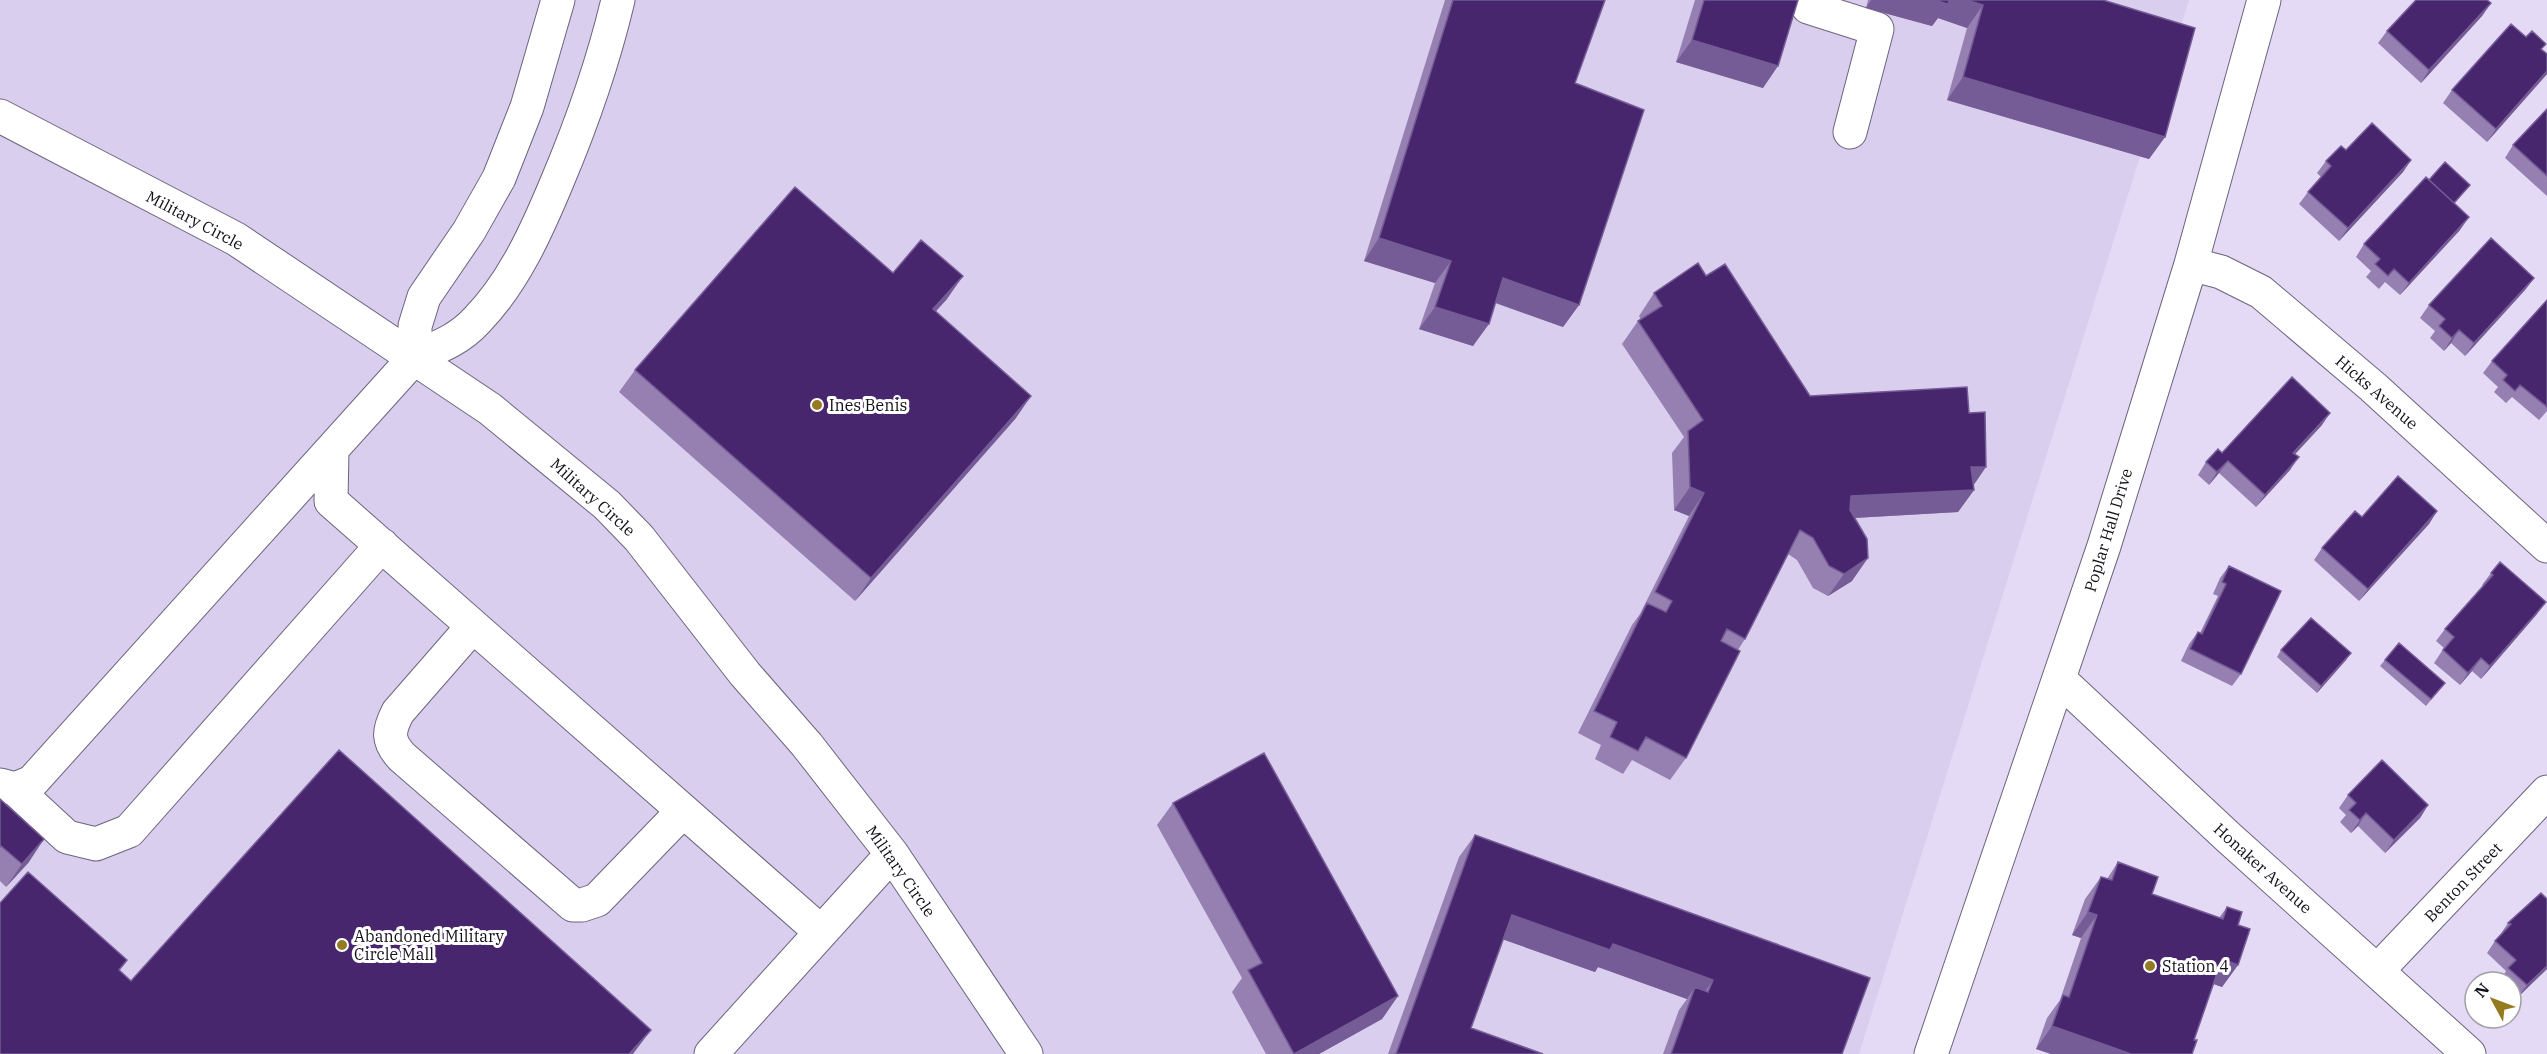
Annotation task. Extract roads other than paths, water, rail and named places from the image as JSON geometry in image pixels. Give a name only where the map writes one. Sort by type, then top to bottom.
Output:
[{"type":"street","points":[[416,357],[415,326],[424,297],[470,231],[499,178],[527,107],[558,0]]},
{"type":"street","points":[[7,787],[32,782],[416,357],[452,342],[477,321],[501,292],[540,223],[576,135],[607,46],[618,0]]},
{"type":"street","points":[[1810,0],[1808,7],[1877,29],[1850,132]]},
{"type":"street","name":"Poplar Hall Drive","points":[[1931,1054],[2104,546],[2191,264],[2264,0]]},
{"type":"street","name":"Military Circle","points":[[0,116],[236,239],[416,357],[490,409],[608,506],[631,530],[745,674],[807,745],[892,854],[1026,1054]]},
{"type":"street","name":"Hicks Avenue","points":[[2191,264],[2221,272],[2261,292],[2373,387],[2547,546]]},
{"type":"street","points":[[332,450],[331,501],[821,932]]},
{"type":"street","points":[[7,787],[67,837],[96,844],[129,831],[382,545]]},
{"type":"street","points":[[473,626],[398,712],[391,726],[389,737],[394,748],[402,757],[555,892],[573,905],[582,905],[597,900],[683,810]]},
{"type":"street","name":"Honaker Avenue","points":[[2059,679],[2228,837],[2469,1054]]},
{"type":"street","name":"Benton Street","points":[[2378,970],[2547,792]]},
{"type":"street","points":[[711,1054],[892,854]]},
{"type":"place","name":"Ines Benis","points":[[817,405]]},
{"type":"place","name":"Abandoned Military Circle Mall","points":[[342,945]]},
{"type":"place","name":"Station 4","points":[[2150,966]]}]
